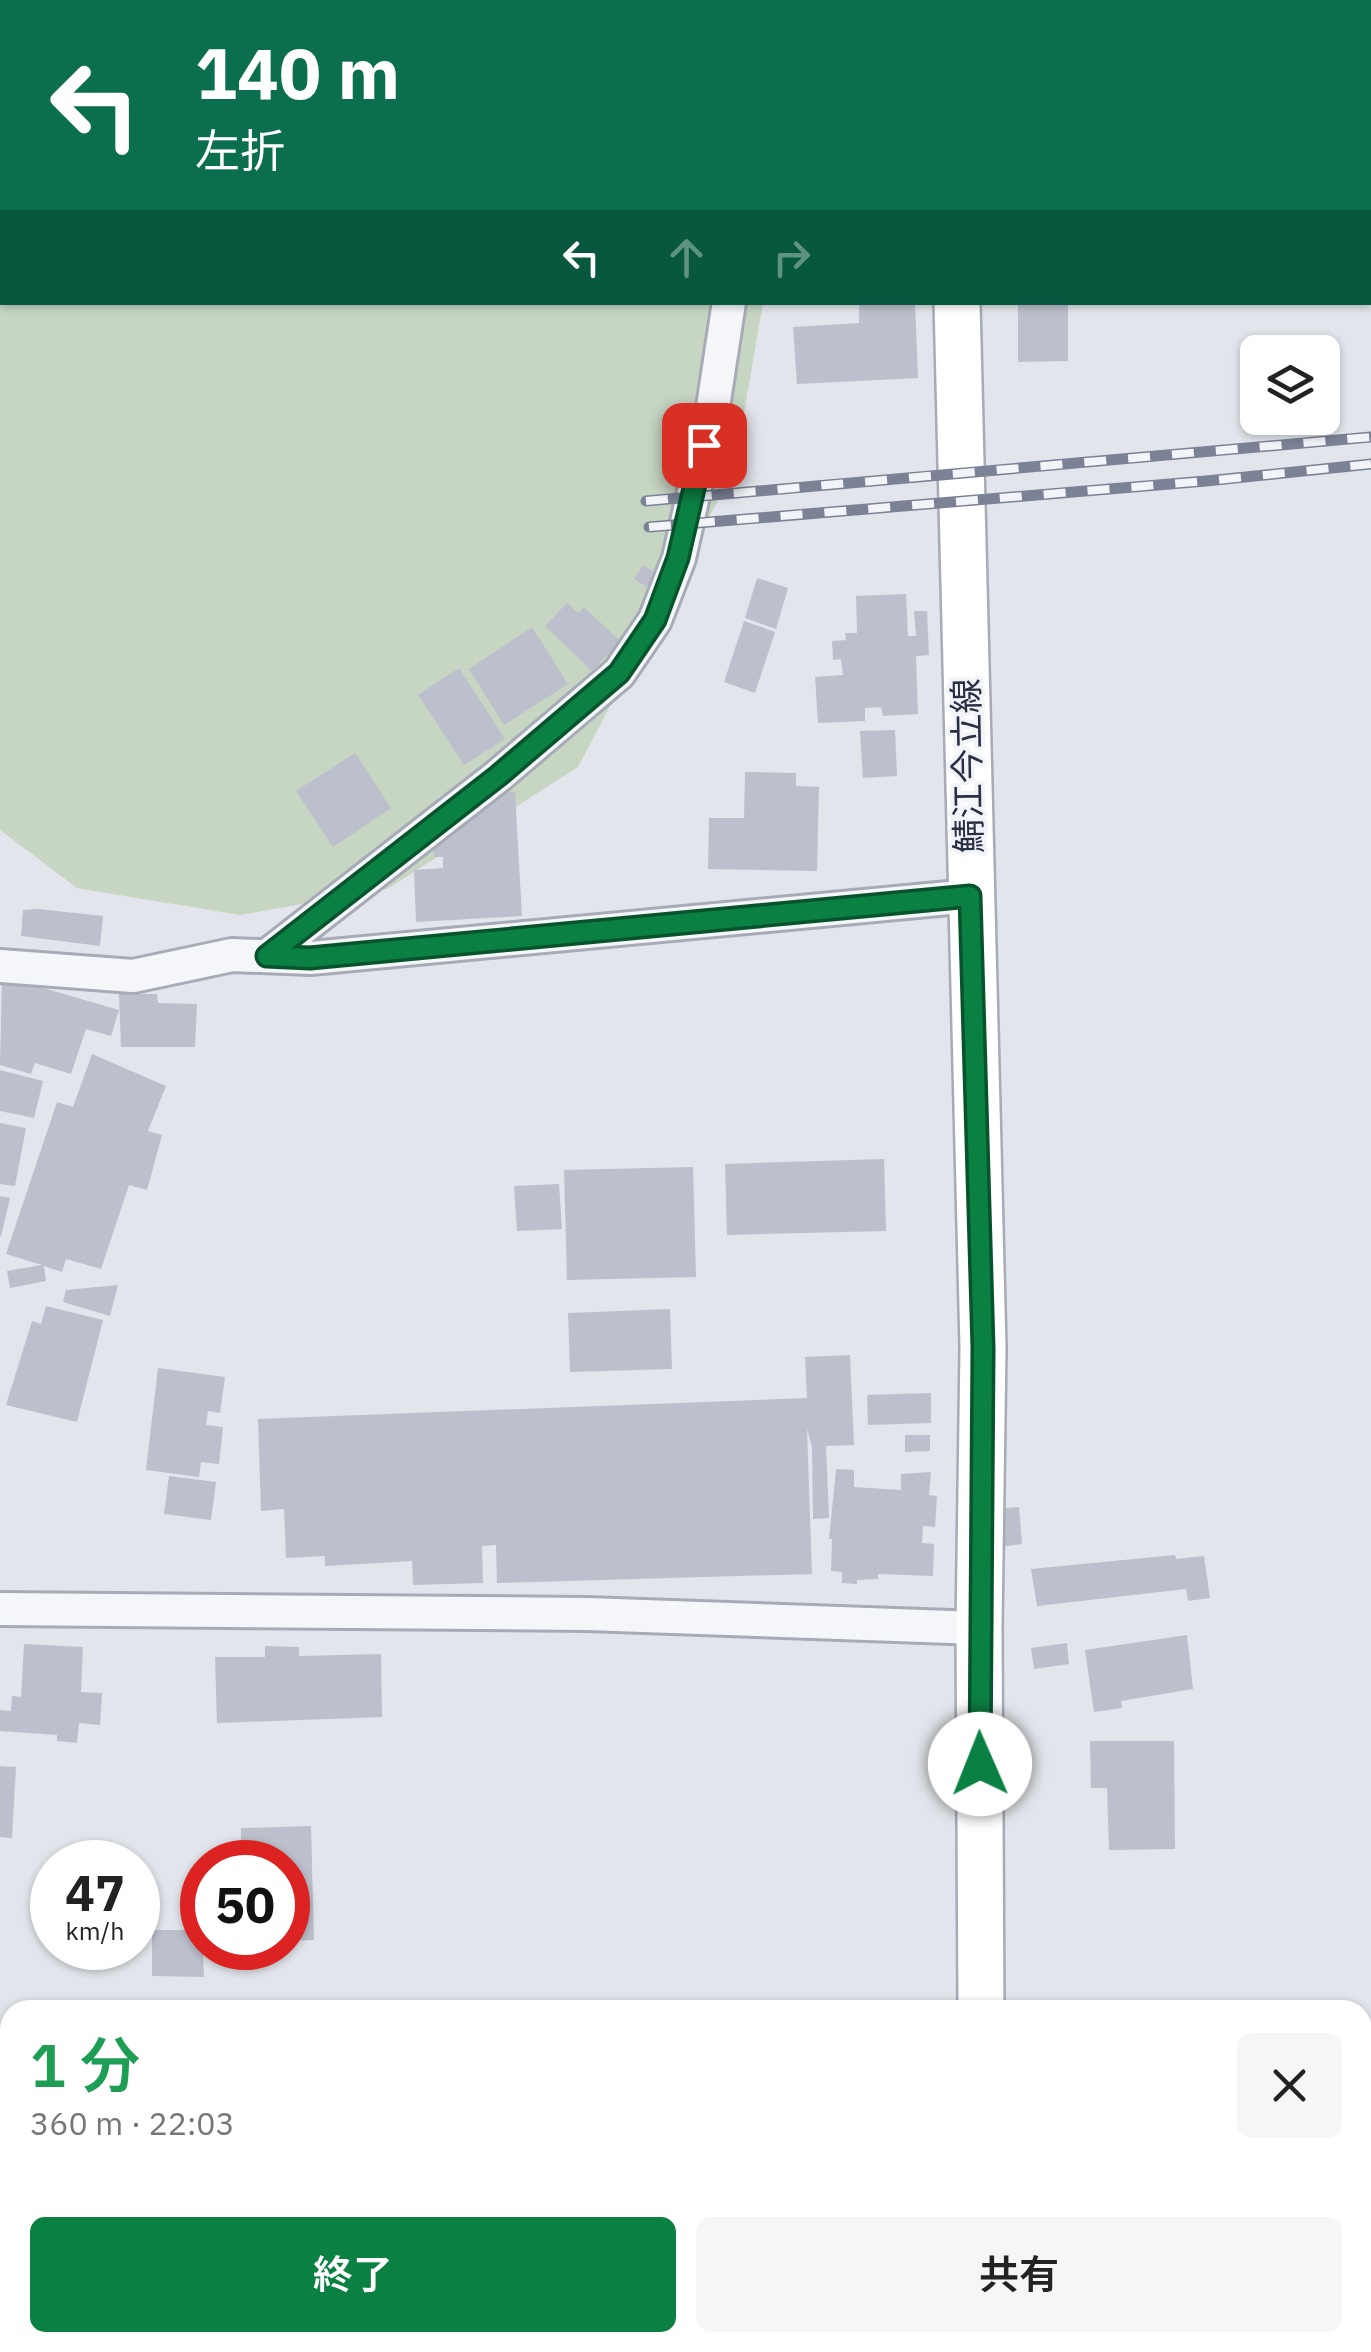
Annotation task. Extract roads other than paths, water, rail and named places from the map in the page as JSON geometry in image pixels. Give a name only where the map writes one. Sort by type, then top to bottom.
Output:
[{"type":"main road","name":"鯖江今立線","points":[[957,305],[983,1348],[978,1628],[981,2000]]},
{"type":"street","points":[[267,956],[498,776],[619,673],[655,620],[678,558],[712,407],[728,305]]},
{"type":"street","points":[[0,966],[134,976],[232,956],[310,958],[970,896]]},
{"type":"street","points":[[0,1609],[587,1614],[978,1628]]},
{"type":"railway","points":[[646,501],[1371,437]]},
{"type":"railway","points":[[649,527],[1371,464]]}]
